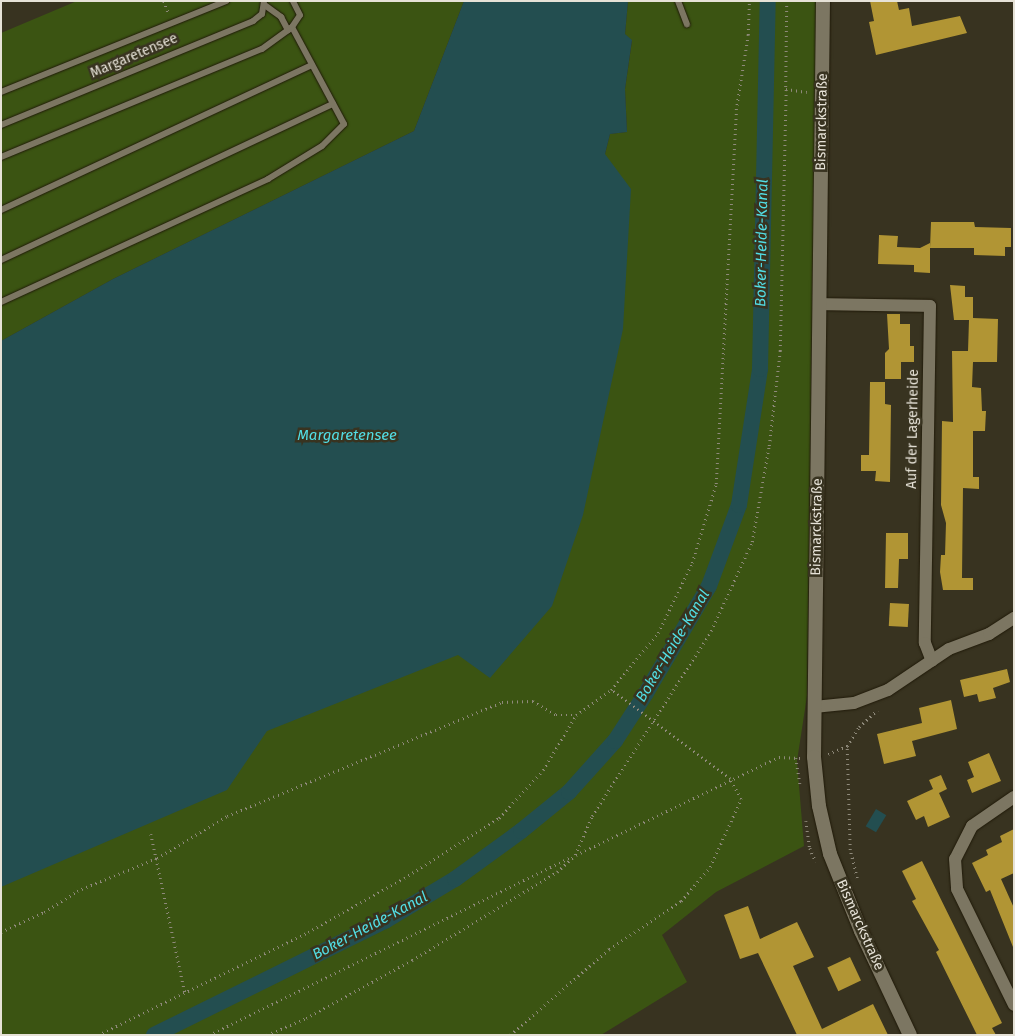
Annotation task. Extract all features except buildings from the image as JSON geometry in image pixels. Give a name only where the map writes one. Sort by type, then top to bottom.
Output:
[{"type":"main road","name":"Bismarckstraße","points":[[823,1],[814,757],[819,806],[830,854],[861,931],[910,1035]]},
{"type":"street","name":"Auf der Lagerheide","points":[[820,304],[930,306],[925,643],[932,661]]},
{"type":"street","points":[[814,708],[854,702],[888,690],[949,649],[989,634],[1014,618]]},
{"type":"street","points":[[1014,797],[972,826],[960,842],[955,859],[957,888],[1014,1005]]},
{"type":"lane","name":"Margaretensee","points":[[1,92],[226,1]]},
{"type":"lane","points":[[1,157],[262,49],[290,29],[300,14],[294,1]]},
{"type":"lane","points":[[678,1],[687,24]]},
{"type":"lane","name":"Margaretensee","points":[[1,125],[253,21],[262,14],[265,3]]},
{"type":"lane","points":[[1,302],[297,164],[322,146],[344,124],[290,29],[281,17],[265,3]]},
{"type":"lane","points":[[1,210],[312,65]]},
{"type":"lane","points":[[1,260],[333,104]]},
{"type":"path","points":[[98,1035],[308,932],[404,878],[499,818],[543,770],[576,715],[611,690],[658,633],[692,563],[716,484],[736,110],[748,35],[749,1]]},
{"type":"path","points":[[267,1035],[314,1014],[374,978],[412,960],[557,872],[575,856],[592,816],[711,631],[752,542],[769,446],[780,351],[787,1]]},
{"type":"path","points":[[786,89],[822,95]]},
{"type":"path","points":[[510,1035],[609,949],[682,902],[710,867],[730,828],[741,799],[730,779],[611,690]]},
{"type":"path","points":[[859,886],[850,850],[847,746],[859,727],[885,703],[888,690]]},
{"type":"path","points":[[1,932],[44,912],[76,891],[157,858],[227,816],[502,702],[533,701],[556,715],[576,715]]},
{"type":"path","points":[[209,1035],[779,756],[814,757],[847,746]]},
{"type":"path","points":[[151,834],[185,993]]},
{"type":"green space","points":[[77,1],[464,1],[414,131],[113,279],[1,341],[1,33]]},
{"type":"green space","points":[[628,1],[816,1],[807,696],[797,761],[804,846],[716,892],[662,935],[687,982],[601,1035],[1,1035],[1,796],[605,154],[610,134],[627,132],[625,89],[632,41],[625,34]]},
{"type":"water","name":"Margaretensee","points":[[464,1],[628,1],[625,34],[632,40],[625,89],[627,132],[610,134],[605,154],[631,189],[623,329],[583,515],[552,606],[490,678],[458,655],[267,731],[227,790],[1,887],[1,341],[113,279],[414,131]]},
{"type":"water","points":[[876,809],[886,815],[876,832],[866,826]]},
{"type":"waterway","name":"Boker-Heide-Kanal","points":[[154,1035],[385,921],[455,879],[521,831],[569,792],[615,741],[646,693],[709,586],[739,505],[760,369],[768,1]]}]
